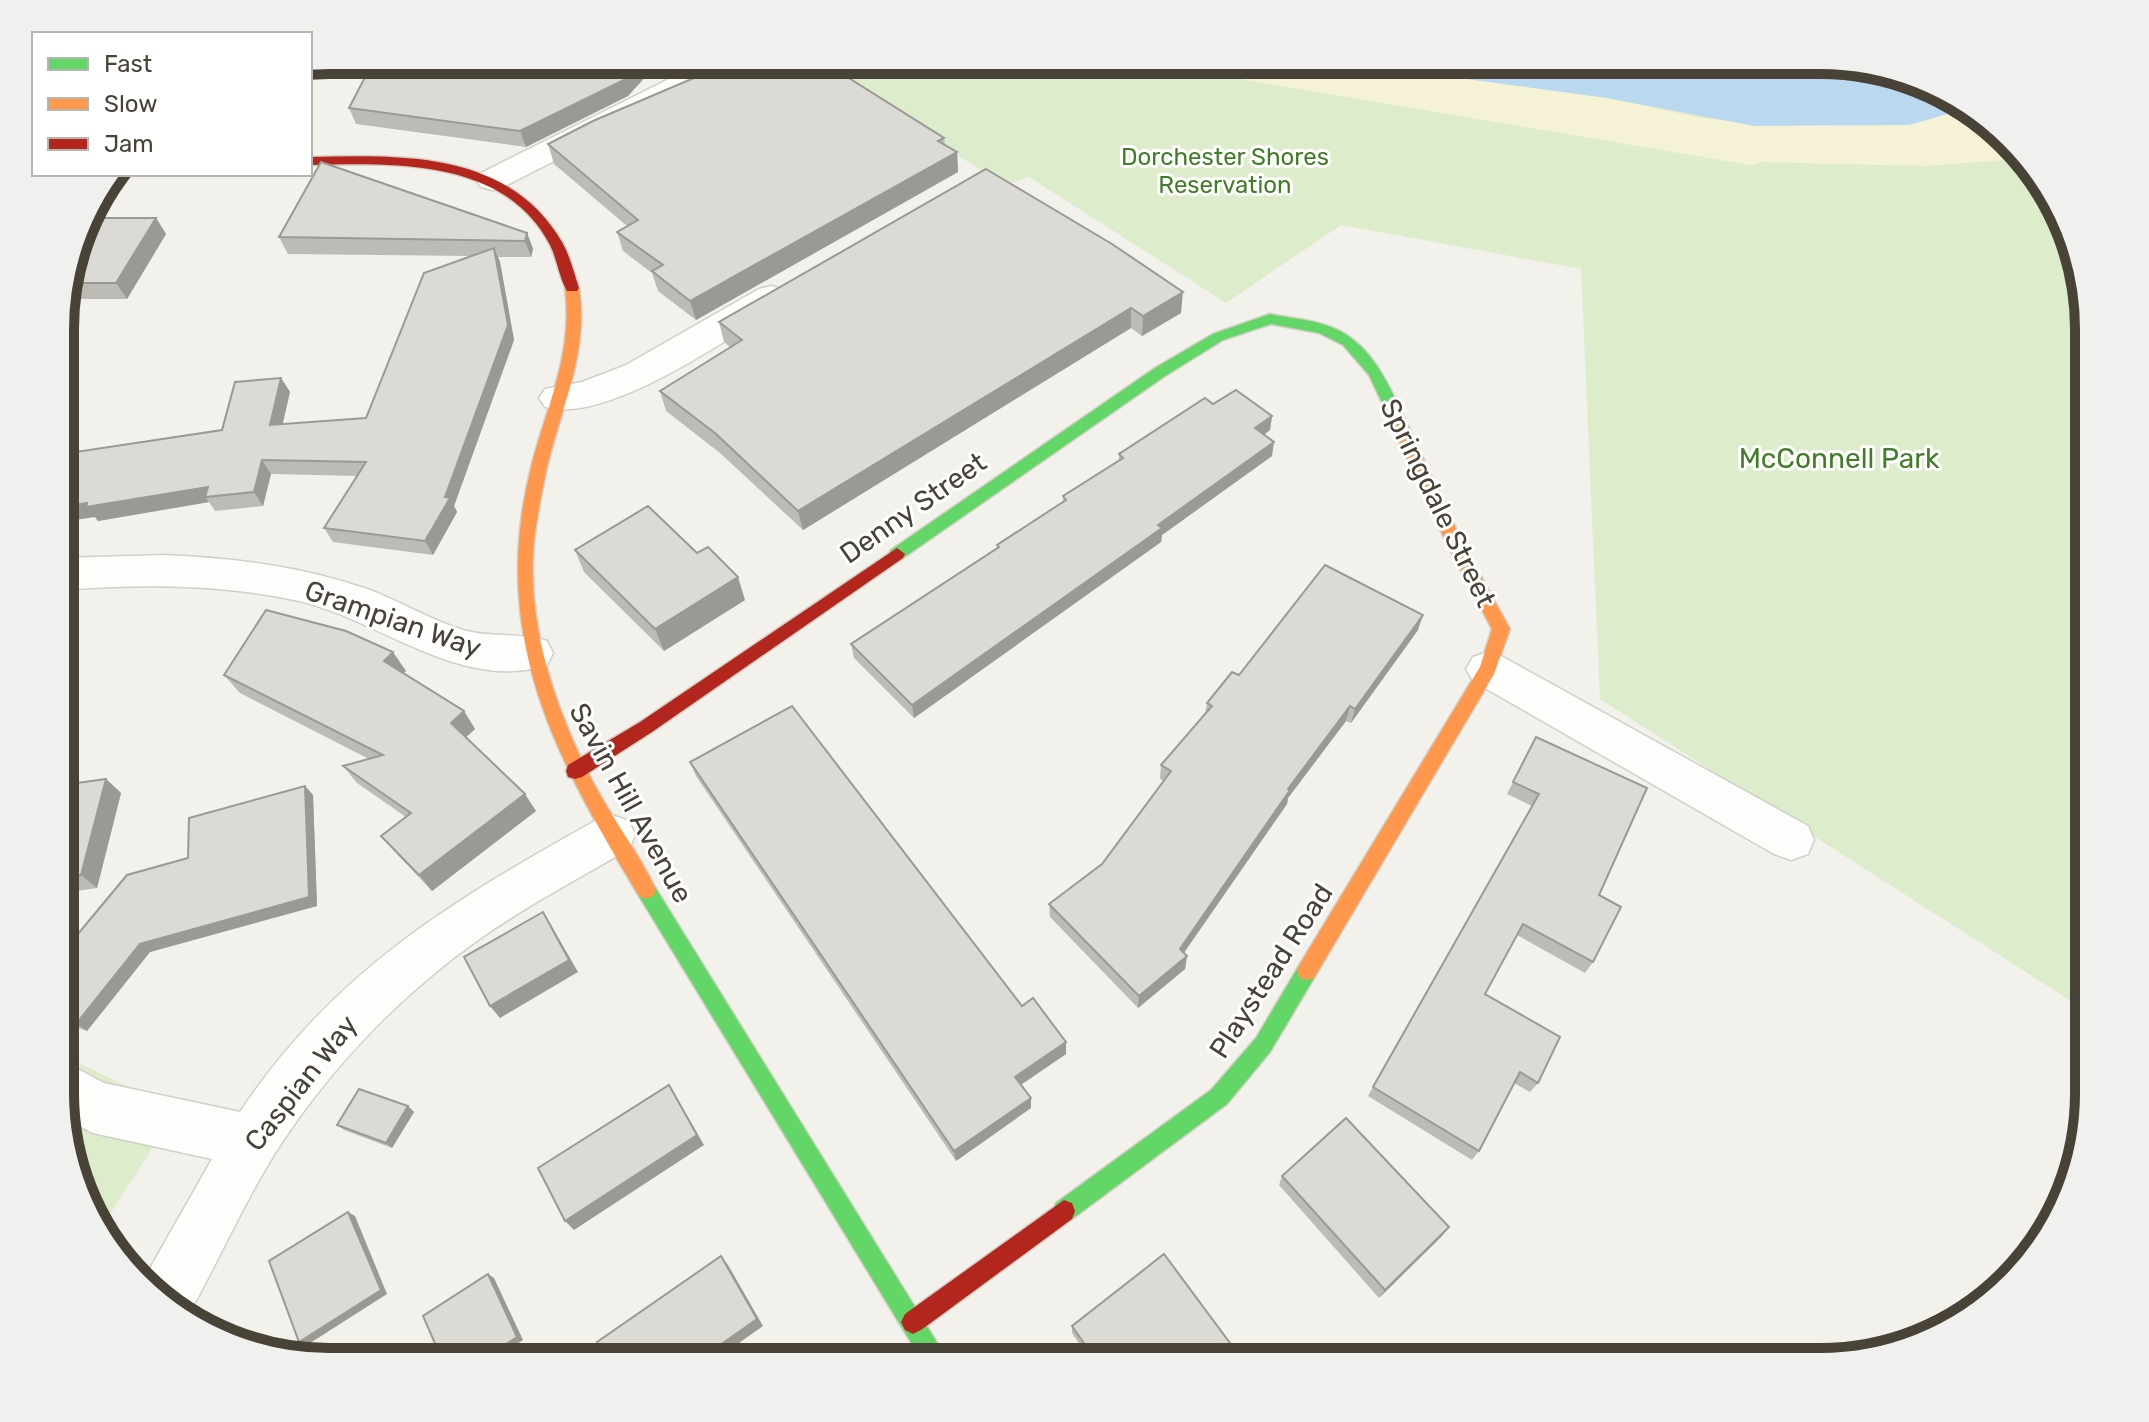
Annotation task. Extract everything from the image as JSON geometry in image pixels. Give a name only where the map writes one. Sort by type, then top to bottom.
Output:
[{"type":"street","points":[[492,180],[702,74]]},
{"type":"street","name":"Savin Hill Avenue","points":[[312,161],[374,158],[463,168],[492,180],[519,198],[542,222],[559,249],[573,285],[576,323],[536,472],[528,518],[526,582],[532,653],[549,716],[575,771],[612,835],[928,1348]]},
{"type":"street","points":[[558,398],[578,397],[613,386],[795,283]]},
{"type":"street","name":"Denny Street","points":[[575,771],[659,718],[1122,397],[1192,352],[1244,326],[1270,319],[1295,323]]},
{"type":"street","name":"Springdale Street","points":[[1295,323],[1323,329],[1348,342],[1375,373],[1456,546],[1501,629],[1488,669]]},
{"type":"street","name":"Grampian Way","points":[[74,574],[183,571],[261,578],[345,598],[399,619],[453,646],[488,654],[532,653]]},
{"type":"street","points":[[1488,669],[1791,840]]},
{"type":"street","name":"Playstead Road","points":[[913,1322],[1219,1097],[1243,1072],[1271,1032],[1488,669]]},
{"type":"street","name":"Caspian Way","points":[[170,1291],[253,1141],[327,1040],[399,971],[443,937],[612,835]]},
{"type":"street","points":[[74,1094],[93,1107],[253,1141]]},
{"type":"green space","name":"McConnell Park","points":[[827,74],[1423,74],[1501,85],[1642,74],[1820,74],[1853,76],[1886,83],[1918,93],[1962,117],[2012,161],[2041,201],[2061,247],[2070,279],[2074,312],[2074,1003],[1600,699],[1581,269],[1341,225],[1226,303],[1029,177],[1005,185]]},
{"type":"green space","points":[[74,1061],[177,1110],[107,1219],[93,1191],[76,1126]]},
{"type":"sand","points":[[1211,74],[1428,74],[1607,98],[1707,119],[1909,125],[1954,112],[1988,137],[2011,160],[1925,166],[1762,162],[1750,165]]},
{"type":"water","points":[[1428,74],[1853,76],[1918,93],[1954,112],[1909,125],[1754,126],[1607,98]]},
{"type":"building","points":[[367,74],[629,74],[624,80],[520,131],[349,108]]},
{"type":"building","points":[[703,74],[842,74],[944,138],[938,141],[957,152],[690,301],[652,271],[663,265],[617,232],[638,220],[548,144],[593,121]]},
{"type":"building","points":[[321,162],[527,233],[525,241],[279,237]]},
{"type":"building","points":[[986,169],[1112,244],[1183,292],[1143,316],[1131,308],[798,511],[715,433],[660,391],[742,340],[719,322]]},
{"type":"building","points":[[100,218],[156,218],[116,283],[79,283]]},
{"type":"building","points":[[494,248],[508,325],[445,497],[450,498],[425,541],[324,528],[366,462],[262,460],[254,492],[205,497],[208,487],[86,507],[87,503],[74,505],[74,452],[222,430],[235,382],[281,378],[270,425],[366,418],[424,273]]},
{"type":"building","points":[[1236,390],[1272,416],[1255,428],[1274,442],[1158,525],[1162,528],[912,705],[851,644],[1066,500],[1063,496],[1123,458],[1119,454],[1205,398],[1213,404]]},
{"type":"building","points":[[648,506],[697,553],[708,547],[738,577],[655,629],[575,550]]},
{"type":"building","points":[[1325,565],[1423,615],[1355,709],[1350,706],[1288,789],[1180,949],[1187,956],[1139,996],[1049,904],[1102,864],[1171,771],[1161,765],[1212,706],[1207,703],[1232,672],[1239,675]]},
{"type":"building","points":[[266,610],[346,631],[393,652],[384,661],[464,711],[451,723],[525,794],[419,875],[381,836],[411,813],[343,766],[383,755],[224,675]]},
{"type":"building","points":[[792,706],[1022,1006],[1033,998],[1066,1042],[1015,1077],[1031,1098],[954,1151],[690,762]]},
{"type":"building","points":[[1536,737],[1647,788],[1599,895],[1621,907],[1593,962],[1523,924],[1485,994],[1560,1037],[1538,1083],[1520,1072],[1479,1151],[1373,1087],[1539,794],[1513,782]]},
{"type":"building","points":[[106,779],[81,875],[74,876],[74,783]]},
{"type":"building","points":[[305,786],[309,897],[140,944],[74,1023],[74,939],[127,875],[188,858],[189,818]]},
{"type":"building","points":[[543,912],[569,960],[490,1006],[464,957]]},
{"type":"building","points":[[669,1085],[697,1135],[565,1221],[538,1168]]},
{"type":"building","points":[[359,1089],[408,1106],[386,1143],[337,1125]]},
{"type":"building","points":[[1346,1118],[1449,1227],[1385,1290],[1282,1176]]},
{"type":"building","points":[[348,1212],[381,1290],[299,1342],[269,1261]]},
{"type":"building","points":[[1164,1254],[1233,1347],[1087,1347],[1072,1326]]},
{"type":"building","points":[[721,1256],[757,1319],[716,1348],[600,1348],[597,1342]]},
{"type":"building","points":[[488,1274],[517,1337],[500,1348],[437,1348],[423,1316]]},
{"type":"traffic: fast","points":[[897,554],[1160,372],[1218,337],[1270,319],[1323,329],[1348,342],[1375,373],[1401,428]]},
{"type":"traffic: fast","points":[[646,890],[928,1348]]},
{"type":"traffic: fast","points":[[1064,1211],[1219,1097],[1263,1045],[1307,971]]},
{"type":"traffic: slow","points":[[572,288],[575,334],[566,381],[538,472],[527,531],[525,587],[532,640],[545,692],[564,741],[588,790],[646,890]]},
{"type":"traffic: slow","points":[[1307,971],[1488,669],[1501,629],[1456,546],[1401,428]]},
{"type":"traffic: jam","points":[[312,161],[392,161],[433,165],[471,174],[505,189],[534,212],[557,244],[572,288]]},
{"type":"traffic: jam","points":[[575,771],[646,727],[897,554]]},
{"type":"traffic: jam","points":[[913,1322],[1064,1211]]},
{"type":"park label","name":"Dorchester Shores Reservation","points":[[1225,171]]}]
